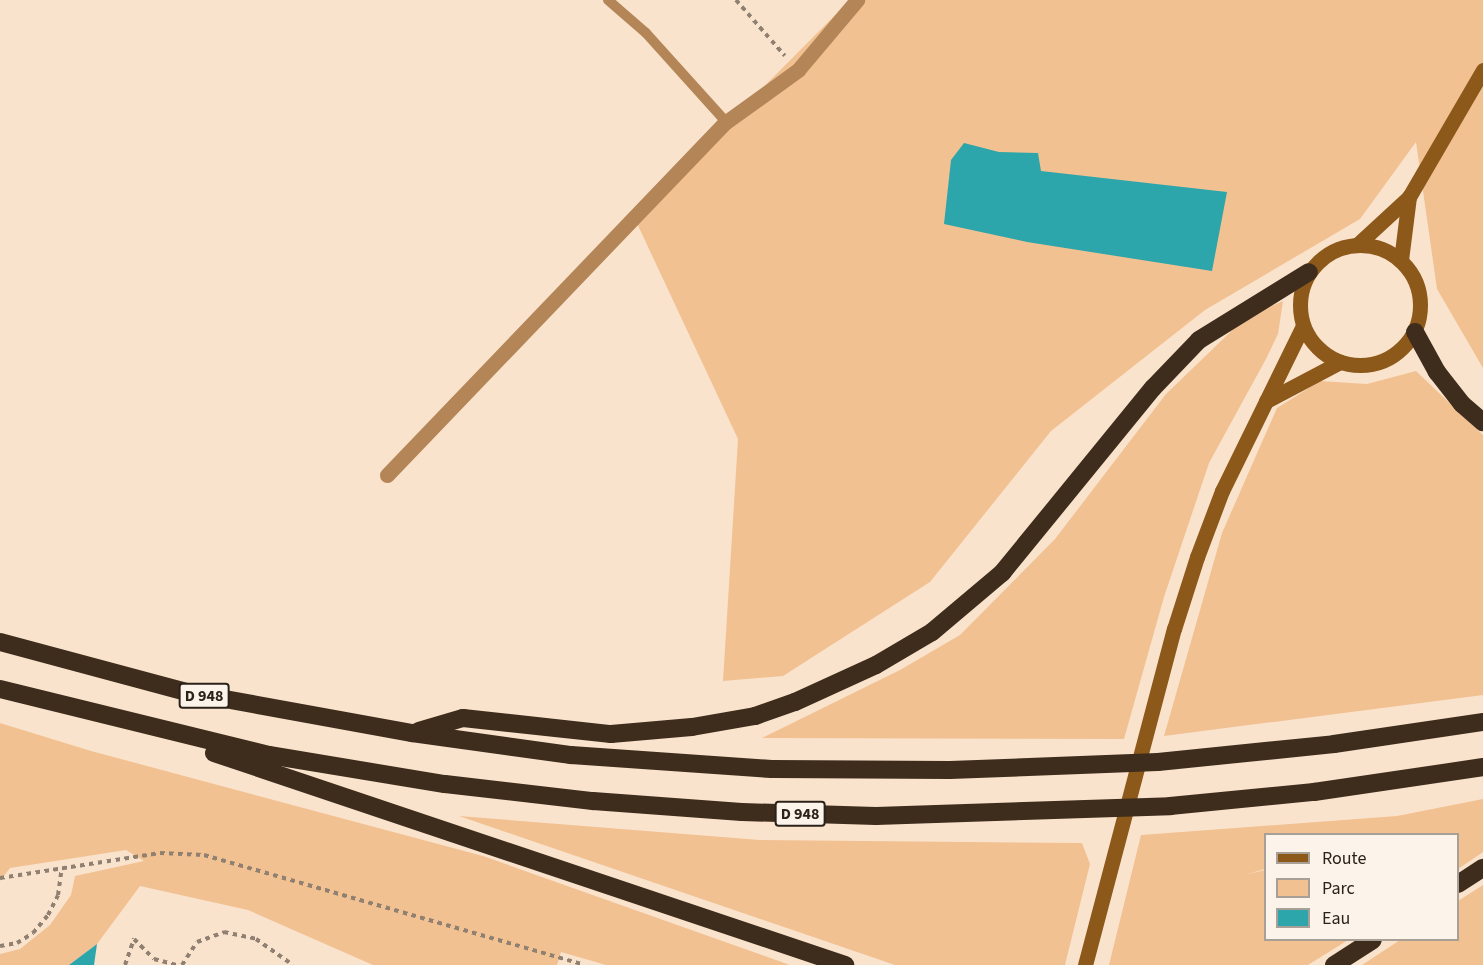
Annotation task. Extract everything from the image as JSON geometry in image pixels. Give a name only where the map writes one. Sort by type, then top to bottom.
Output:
[{"type":"highway","points":[[412,733],[463,718],[611,734],[704,726],[755,716],[795,702],[876,665],[932,632],[1002,573],[1153,388],[1199,340],[1309,272]]},
{"type":"highway","points":[[1415,332],[1437,372],[1462,404],[1483,422]]},
{"type":"highway","name":"D 948","points":[[0,642],[186,692],[412,733],[672,763],[772,769],[939,770],[1158,762],[1334,744],[1483,722]]},
{"type":"highway","name":"D 948","points":[[0,689],[122,721],[269,755],[445,784],[593,801],[742,812],[910,815],[1170,806],[1314,792],[1483,767]]},
{"type":"highway","points":[[122,721],[845,965]]},
{"type":"highway","points":[[1459,883],[1483,868]]},
{"type":"highway","points":[[1334,965],[1370,941]]},
{"type":"street","points":[[387,475],[726,122],[798,70],[857,0]]},
{"type":"street","points":[[1358,244],[1409,197],[1483,70]]},
{"type":"street","points":[[1401,260],[1409,197]]},
{"type":"street","points":[[1358,244],[1374,246],[1401,260],[1413,275],[1420,294],[1421,313],[1415,332],[1391,357],[1357,366],[1340,362],[1311,341],[1303,326],[1300,298],[1309,272],[1339,248],[1358,244]]},
{"type":"street","points":[[1085,965],[1174,629],[1222,491],[1303,326]]},
{"type":"street","points":[[1266,401],[1340,362]]},
{"type":"lane","points":[[608,0],[646,33],[726,122]]},
{"type":"path","points":[[736,0],[798,70]]},
{"type":"path","points":[[0,878],[160,853],[204,855],[584,965]]},
{"type":"path","points":[[0,946],[17,943],[33,933],[48,915],[58,895],[62,868]]},
{"type":"path","points":[[182,965],[197,942],[224,932],[256,939],[293,965]]},
{"type":"path","points":[[125,965],[134,939],[154,959],[176,965]]},
{"type":"green space","points":[[850,0],[1483,0],[1483,368],[1437,289],[1416,142],[1360,219],[1205,310],[1051,431],[930,582],[783,676],[723,681],[738,439],[634,217]]},
{"type":"green space","points":[[1283,301],[1278,334],[1209,463],[1164,597],[1124,739],[762,738],[900,670],[960,635],[1055,539],[1166,394],[1246,317]]},
{"type":"green space","points":[[1416,371],[1483,435],[1483,695],[1164,736],[1222,533],[1277,408],[1320,381],[1367,384]]},
{"type":"green space","points":[[0,723],[91,751],[483,856],[790,965],[606,965],[561,952],[557,965],[373,965],[248,910],[140,886],[97,944],[69,965],[0,965],[0,954],[20,949],[50,925],[71,895],[75,876],[144,861],[126,850],[10,868],[0,881]]},
{"type":"green space","points":[[1483,799],[1483,852],[1459,868],[1459,833],[1264,833],[1264,869],[1244,875],[1264,870],[1264,941],[1346,941],[1308,965],[1109,965],[1141,835],[1397,816]]},
{"type":"green space","points":[[459,816],[760,840],[1082,843],[1090,864],[1065,965],[895,965]]},
{"type":"green space","points":[[1483,885],[1483,965],[1362,965],[1398,941],[1459,941],[1459,900]]},
{"type":"water","points":[[964,143],[999,152],[1038,153],[1041,171],[1227,192],[1212,271],[1027,242],[944,224],[951,160]]},
{"type":"water","points":[[97,944],[94,965],[69,965]]}]
